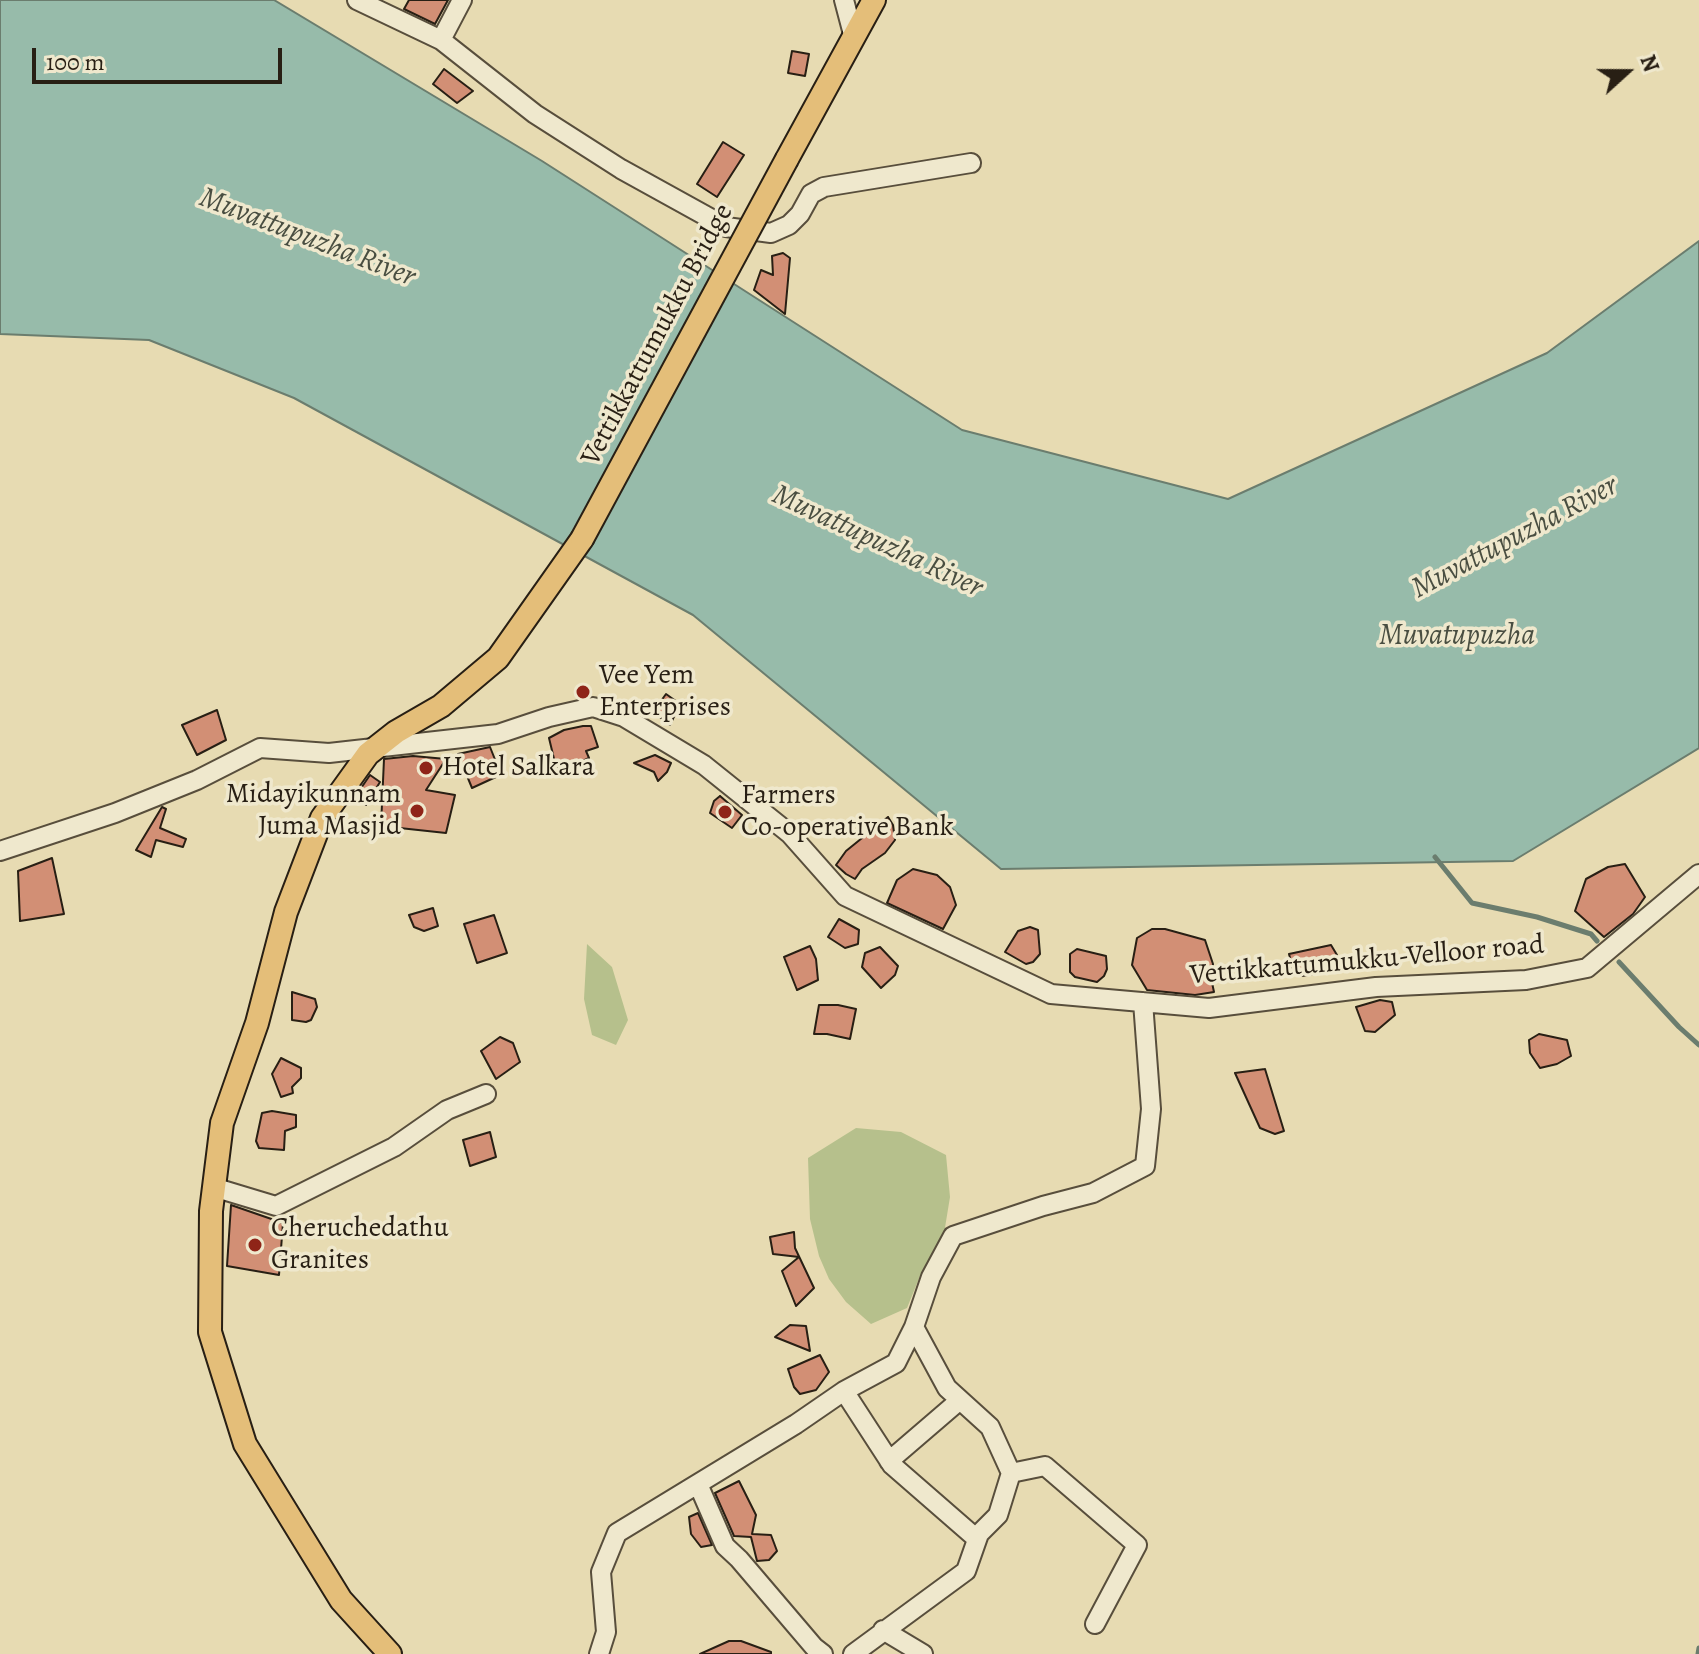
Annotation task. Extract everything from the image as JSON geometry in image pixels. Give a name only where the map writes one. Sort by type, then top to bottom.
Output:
[{"type":"main road","name":"Vettikkattumukku Bridge","points":[[390,1654],[341,1600],[245,1444],[210,1332],[209,1258],[213,1187],[222,1123],[257,1023],[286,912],[322,818],[368,754],[396,732],[441,706],[498,658],[582,539],[874,0]]},
{"type":"street","points":[[357,0],[441,40],[535,114],[621,169],[726,227],[771,233],[789,225],[800,214],[811,194],[824,187],[971,163]]},
{"type":"street","points":[[441,40],[462,0]]},
{"type":"street","points":[[844,0],[854,38]]},
{"type":"street","name":"Vettikkattumukku-Velloor road","points":[[0,851],[115,813],[197,780],[260,748],[329,753],[498,734],[549,717],[593,707],[624,717],[704,765],[790,834],[845,896],[1051,994],[1209,1008],[1376,987],[1526,980],[1587,968],[1699,874]]},
{"type":"street","points":[[599,1654],[606,1632],[601,1572],[617,1533],[796,1424],[844,1391],[896,1363],[914,1327],[931,1277],[953,1236],[1093,1193],[1145,1166],[1151,1109],[1143,1002]]},
{"type":"street","points":[[213,1187],[276,1206],[394,1147],[447,1110],[486,1094]]},
{"type":"street","points":[[853,1654],[966,1571],[977,1539],[998,1515],[1011,1473],[990,1427],[947,1388],[914,1327]]},
{"type":"street","points":[[844,1391],[889,1461],[977,1539]]},
{"type":"street","points":[[889,1461],[960,1400]]},
{"type":"street","points":[[1011,1473],[1045,1466],[1137,1545],[1095,1624]]},
{"type":"street","points":[[698,1484],[725,1546],[823,1654]]},
{"type":"street","points":[[883,1630],[923,1654]]},
{"type":"green space","points":[[587,944],[612,967],[628,1020],[616,1045],[592,1035],[584,999]]},
{"type":"green space","points":[[856,1128],[901,1132],[946,1155],[950,1197],[941,1252],[920,1276],[907,1308],[871,1324],[846,1302],[829,1279],[819,1256],[810,1219],[808,1158]]},
{"type":"water","name":"Muvatupuzha","points":[[0,0],[274,0],[542,161],[962,430],[1228,499],[1547,353],[1699,241],[1699,748],[1513,861],[1001,869],[693,615],[294,398],[149,340],[0,334]]},
{"type":"building","points":[[409,0],[448,0],[435,24],[404,9]]},
{"type":"building","points":[[792,51],[809,54],[805,76],[788,73]]},
{"type":"building","points":[[444,69],[473,91],[457,103],[433,84]]},
{"type":"building","points":[[723,142],[744,155],[717,197],[697,184]]},
{"type":"building","points":[[783,253],[790,258],[785,314],[754,290],[761,270],[773,275],[772,256]]},
{"type":"building","points":[[666,694],[680,704],[670,725],[653,712]]},
{"type":"building","points":[[217,710],[226,740],[197,755],[182,725]]},
{"type":"building","points":[[591,726],[598,747],[586,751],[589,758],[561,771],[555,763],[549,738],[564,730]]},
{"type":"building","points":[[490,747],[498,776],[472,788],[458,754]]},
{"type":"building","points":[[655,755],[671,763],[658,781],[654,772],[634,763]]},
{"type":"building","name":"Midayikunnam Juma Masjid","points":[[413,756],[446,759],[426,790],[455,795],[446,833],[381,826],[384,759]]},
{"type":"building","points":[[370,775],[380,782],[366,805],[357,794]]},
{"type":"building","name":"Farmers Co-operative Bank","points":[[720,796],[742,815],[732,828],[710,813],[714,801]]},
{"type":"building","points":[[162,807],[166,809],[160,828],[186,839],[183,847],[156,840],[151,857],[136,850]]},
{"type":"building","points":[[888,817],[893,825],[895,840],[855,879],[846,874],[836,865],[846,851]]},
{"type":"building","points":[[52,858],[64,914],[20,921],[18,871]]},
{"type":"building","points":[[1625,864],[1645,897],[1633,914],[1604,937],[1575,911],[1586,879],[1608,867]]},
{"type":"building","points":[[913,869],[937,875],[950,887],[956,905],[943,929],[887,903],[897,880]]},
{"type":"building","points":[[433,908],[438,926],[424,931],[414,927],[409,915]]},
{"type":"building","points":[[494,915],[507,953],[477,963],[464,924]]},
{"type":"building","points":[[839,919],[859,930],[858,944],[845,948],[828,937]]},
{"type":"building","points":[[1030,927],[1038,930],[1040,954],[1033,962],[1026,964],[1005,952],[1018,931]]},
{"type":"building","points":[[1152,929],[1165,929],[1205,940],[1213,964],[1211,978],[1214,992],[1195,995],[1147,990],[1132,965],[1137,938]]},
{"type":"building","points":[[1331,945],[1337,955],[1325,972],[1302,976],[1294,973],[1289,954]]},
{"type":"building","points":[[810,946],[816,959],[818,980],[797,990],[784,957]]},
{"type":"building","points":[[880,947],[898,966],[895,975],[881,988],[862,967],[865,953]]},
{"type":"building","points":[[1077,949],[1106,956],[1107,969],[1097,982],[1075,977],[1070,972],[1070,954]]},
{"type":"building","points":[[292,992],[315,999],[317,1007],[311,1020],[292,1020]]},
{"type":"building","points":[[1380,1000],[1392,1002],[1395,1015],[1375,1032],[1365,1031],[1356,1007]]},
{"type":"building","points":[[819,1005],[856,1009],[850,1039],[814,1034]]},
{"type":"building","points":[[1539,1034],[1567,1040],[1571,1056],[1557,1064],[1540,1068],[1530,1053],[1529,1040]]},
{"type":"building","points":[[500,1037],[513,1043],[520,1062],[496,1079],[481,1051]]},
{"type":"building","points":[[281,1058],[301,1068],[301,1078],[292,1087],[293,1093],[281,1097],[272,1074]]},
{"type":"building","points":[[1265,1069],[1284,1131],[1275,1134],[1260,1128],[1235,1073]]},
{"type":"building","points":[[272,1111],[296,1115],[296,1127],[285,1131],[284,1150],[259,1148],[256,1141],[262,1113]]},
{"type":"building","points":[[490,1132],[496,1157],[470,1166],[463,1140]]},
{"type":"building","name":"Cheruchedathu Granites","points":[[231,1205],[283,1223],[279,1275],[227,1266]]},
{"type":"building","points":[[794,1232],[795,1248],[814,1288],[796,1306],[782,1271],[799,1257],[773,1254],[770,1237]]},
{"type":"building","points":[[790,1325],[806,1326],[810,1351],[775,1337]]},
{"type":"building","points":[[820,1355],[829,1372],[816,1390],[800,1394],[788,1369]]},
{"type":"building","points":[[739,1481],[756,1515],[752,1534],[771,1535],[777,1551],[769,1560],[757,1561],[751,1537],[734,1536],[715,1493]]},
{"type":"building","points":[[698,1513],[712,1545],[701,1547],[691,1534],[689,1517]]},
{"type":"building","points":[[729,1641],[741,1641],[771,1654],[700,1654]]},
{"type":"waterway","points":[[1435,857],[1472,903],[1537,917],[1591,934],[1597,941]]},
{"type":"waterway","points":[[1619,962],[1699,1045]]},
{"type":"waterway","points":[[1698,1654],[1699,1648]]},
{"type":"place","name":"Vee Yem Enterprises","points":[[583,692]]},
{"type":"place","name":"Hotel Salkara","points":[[426,768]]},
{"type":"place","name":"Midayikunnam Juma Masjid","points":[[417,811]]},
{"type":"place","name":"Farmers Co-operative Bank","points":[[725,812]]},
{"type":"place","name":"Cheruchedathu Granites","points":[[255,1245]]},
{"type":"water label","name":"Muvattupuzha River","points":[[307,238]]},
{"type":"water label","name":"Muvattupuzha River","points":[[1515,538]]},
{"type":"water label","name":"Muvattupuzha River","points":[[877,542]]}]
